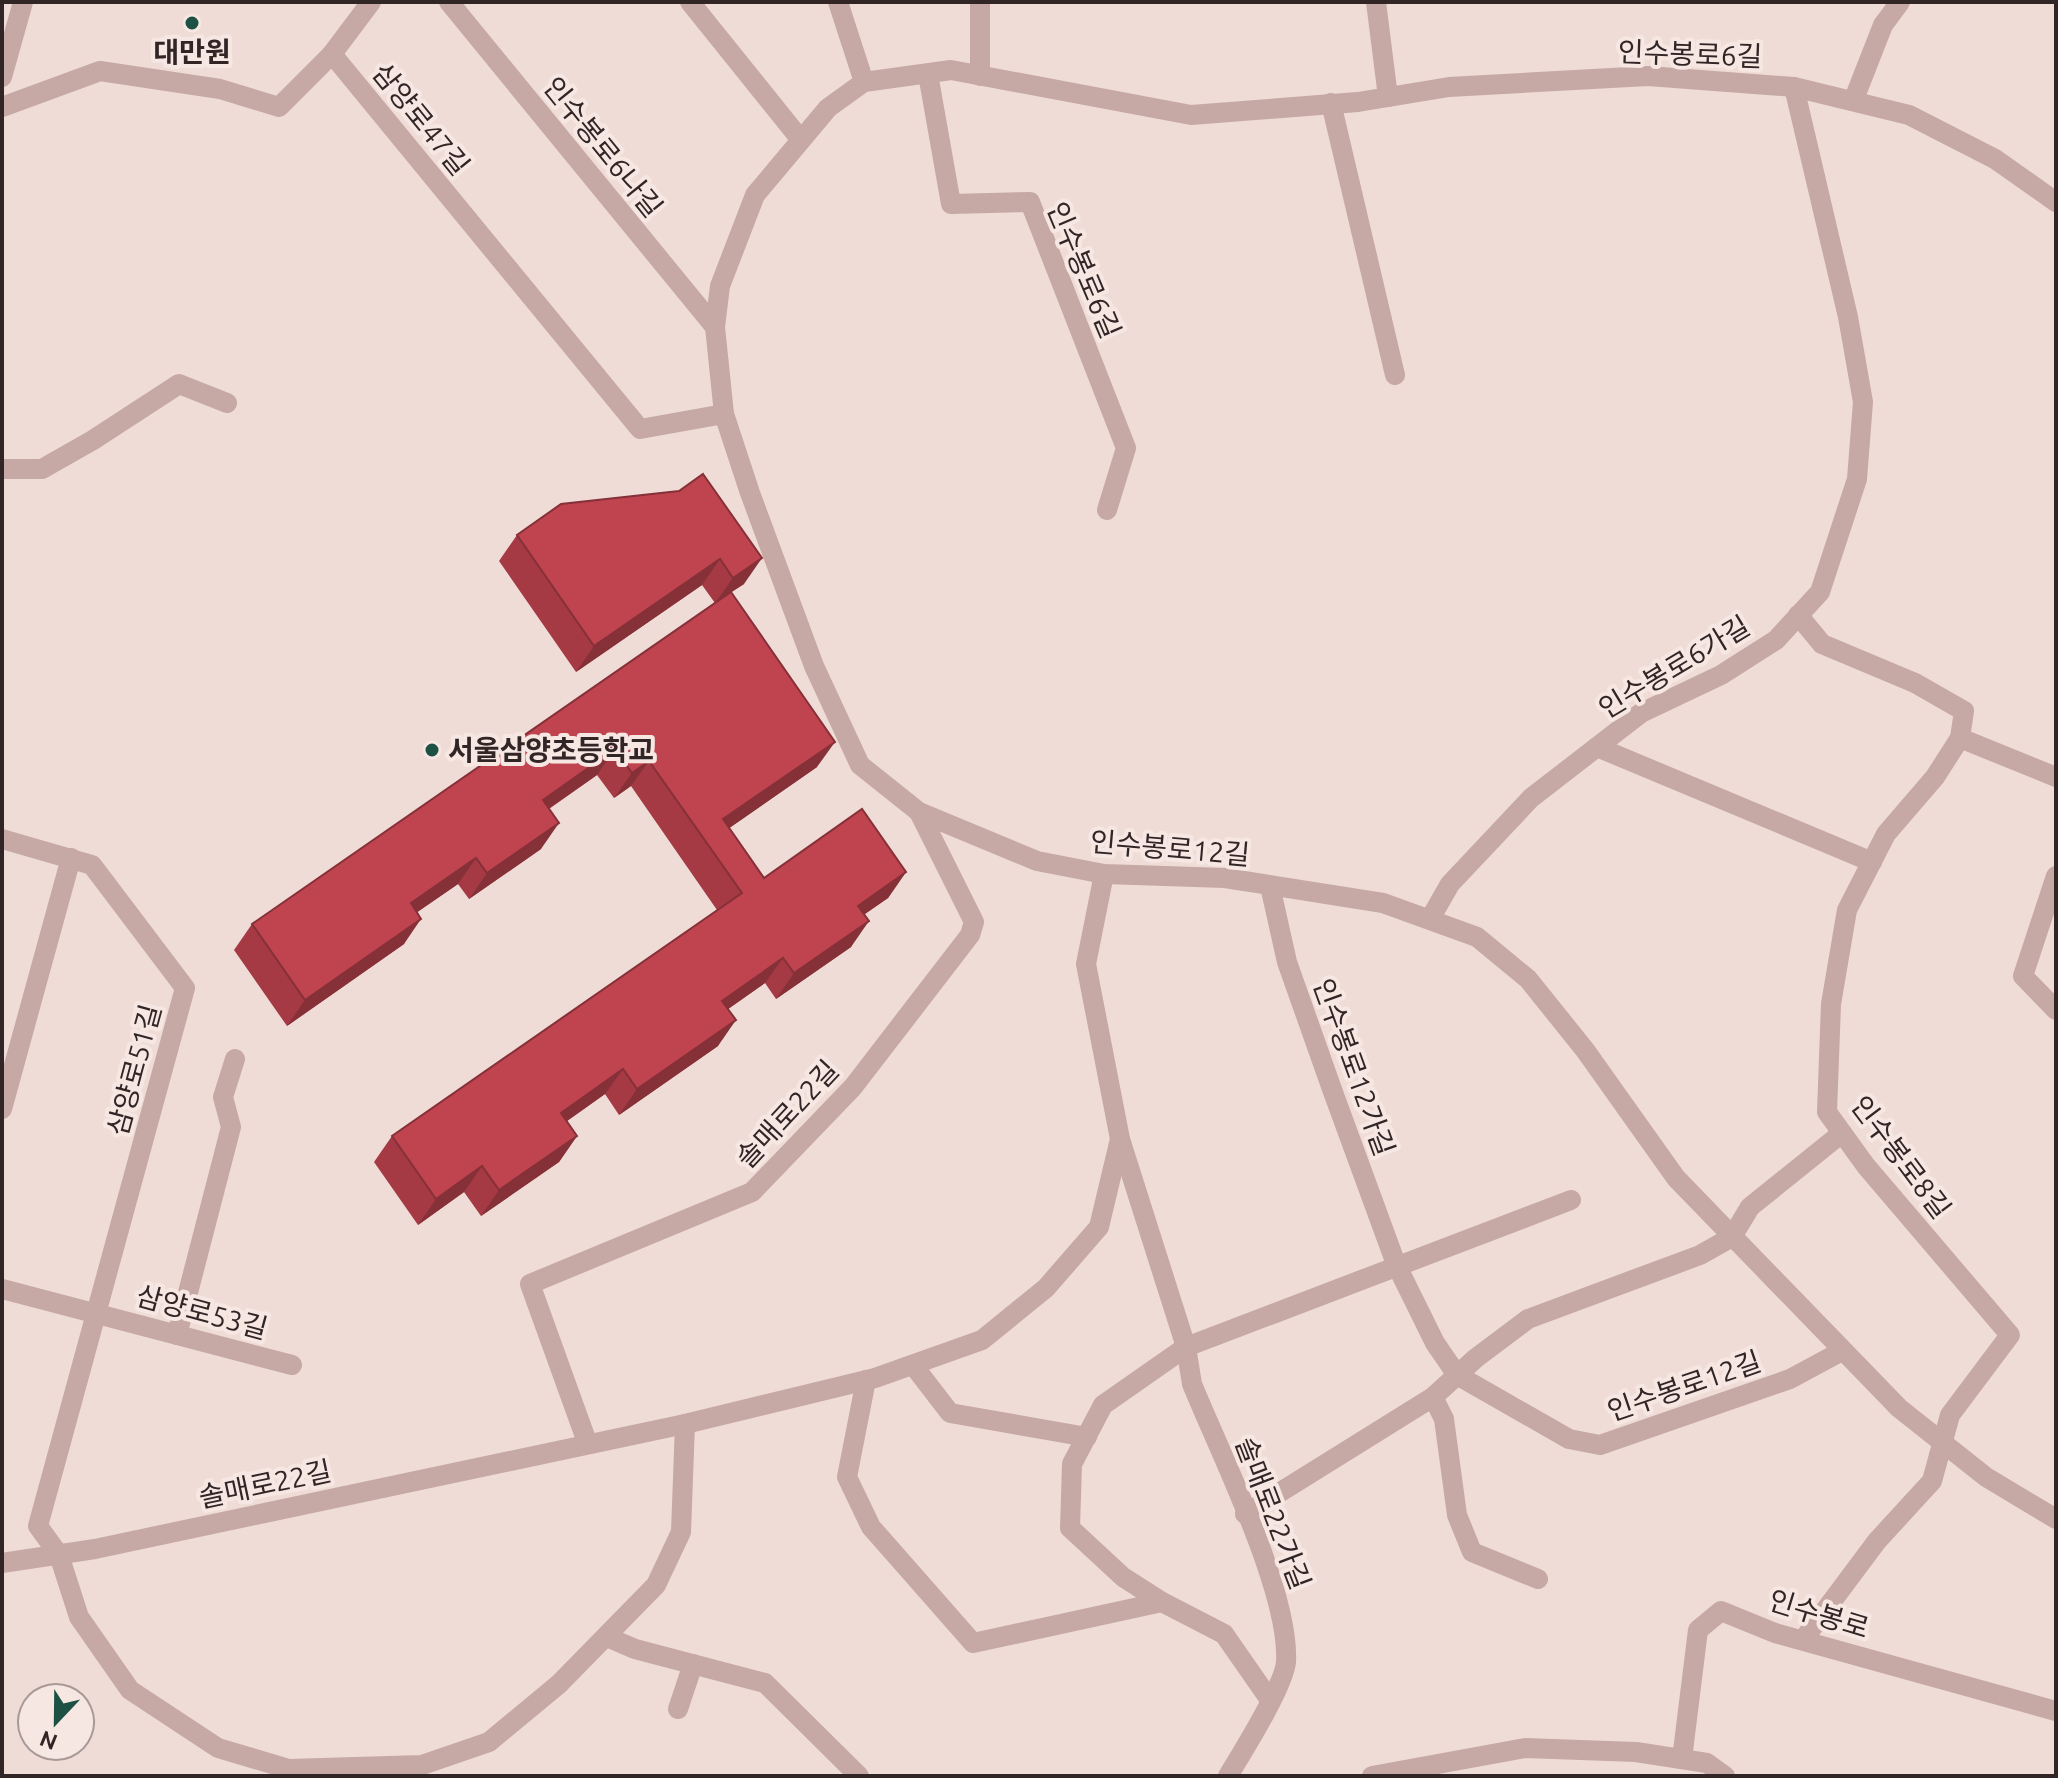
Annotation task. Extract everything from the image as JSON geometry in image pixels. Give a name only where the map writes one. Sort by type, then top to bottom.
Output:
[{"type":"street","points":[[2,77],[23,2]]},
{"type":"street","points":[[332,54],[371,2]]},
{"type":"street","name":"인수봉로6나길","points":[[449,2],[715,327]]},
{"type":"street","points":[[690,2],[801,140]]},
{"type":"street","points":[[838,2],[864,82]]},
{"type":"street","points":[[980,2],[980,76]]},
{"type":"street","points":[[1376,2],[1388,97]]},
{"type":"street","points":[[1854,99],[1883,25],[1900,2]]},
{"type":"street","name":"삼양로47길","points":[[2,84],[4,107],[100,71],[220,89],[279,107],[332,54],[640,429],[724,414]]},
{"type":"street","name":"인수봉로6길","points":[[724,414],[715,327],[720,286],[755,195],[828,108],[864,82],[951,70],[1191,115],[1388,97],[1449,87],[1648,76],[1794,87],[1854,99],[1909,115],[1982,153],[2056,202]]},
{"type":"street","name":"인수봉로6길","points":[[928,74],[951,204],[1030,202],[1126,448],[1107,510]]},
{"type":"street","name":"인수봉로6가길","points":[[1430,919],[1450,884],[1531,798],[1641,713],[1721,675],[1776,640],[1820,592],[1857,479],[1863,402],[1844,302],[1794,87]]},
{"type":"street","points":[[1331,103],[1395,375]]},
{"type":"street","points":[[2,469],[42,469],[179,384],[227,403]]},
{"type":"street","name":"인수봉로12길","points":[[724,414],[814,666],[860,765],[919,812],[1037,861],[1104,874],[1225,878],[1383,903],[1477,937],[1528,979],[1585,1050],[1676,1178],[1842,1351],[1899,1408],[1986,1477],[2056,1519]]},
{"type":"street","points":[[1798,615],[1822,644],[1915,683],[1964,711],[1960,738],[2056,777]]},
{"type":"street","name":"인수봉로8길","points":[[1943,1443],[1950,1415],[2010,1335],[1827,1112],[1831,1004],[1847,910],[1886,834],[1935,777],[1960,738]]},
{"type":"street","points":[[1597,747],[1872,862]]},
{"type":"street","name":"솔매로22길","points":[[587,1442],[530,1284],[752,1192],[853,1087],[970,935],[974,922],[919,812]]},
{"type":"street","name":"삼양로51길","points":[[2,839],[92,865],[185,988],[99,1314]]},
{"type":"street","points":[[2,1109],[71,858]]},
{"type":"street","name":"솔매로22길","points":[[2,1563],[59,1555],[587,1442],[685,1424],[866,1380],[982,1340],[1046,1288],[1099,1227],[1120,1139],[1086,964],[1104,874]]},
{"type":"street","points":[[2056,876],[2023,976],[2056,1010]]},
{"type":"street","name":"인수봉로12가길","points":[[1270,886],[1287,962],[1396,1264],[1435,1343],[1457,1375]]},
{"type":"street","points":[[177,1335],[231,1127],[223,1097],[235,1059]]},
{"type":"street","points":[[1245,1514],[1433,1397],[1528,1319],[1700,1255],[1732,1237],[1750,1207],[1842,1133]]},
{"type":"street","name":"솔매로22가길","points":[[1120,1139],[1186,1347],[1192,1384],[1280,1604],[1286,1664],[1228,1776]]},
{"type":"street","points":[[1270,1700],[1224,1634],[1162,1602],[1123,1577],[1070,1528],[1072,1464],[1103,1405],[1186,1347],[1396,1264],[1571,1200]]},
{"type":"street","name":"삼양로53길","points":[[2,1289],[292,1365]]},
{"type":"street","name":"삼양로53길","points":[[59,1555],[38,1526],[99,1314]]},
{"type":"street","name":"인수봉로12길","points":[[1457,1375],[1569,1439],[1600,1445],[1790,1379],[1842,1351]]},
{"type":"street","points":[[913,1365],[950,1413],[1087,1437]]},
{"type":"street","points":[[866,1380],[847,1477],[871,1527],[973,1643],[1162,1602]]},
{"type":"street","points":[[1433,1397],[1444,1419],[1457,1515],[1472,1552],[1538,1579]]},
{"type":"street","points":[[59,1555],[79,1617],[130,1690],[218,1748],[254,1768],[422,1765],[489,1742],[559,1684],[656,1585],[681,1532],[685,1424]]},
{"type":"street","points":[[1803,1640],[1877,1541],[1932,1481],[1943,1443]]},
{"type":"street","name":"인수봉로","points":[[1682,1759],[1698,1630],[1721,1611],[1803,1640],[2056,1711]]},
{"type":"street","points":[[607,1637],[635,1649],[765,1683],[859,1776]]},
{"type":"street","points":[[678,1709],[693,1664]]},
{"type":"street","points":[[1372,1776],[1525,1748],[1636,1752],[1707,1763],[1725,1776]]},
{"type":"street","points":[[450,1756],[458,1776]]},
{"type":"building","points":[[703,474],[762,558],[733,578],[720,559],[594,646],[517,535],[561,504],[679,491]]},
{"type":"building","points":[[731,592],[835,742],[723,819],[764,878],[862,809],[906,872],[858,906],[869,921],[794,973],[783,958],[722,1001],[736,1020],[637,1089],[623,1069],[561,1113],[577,1136],[499,1190],[482,1166],[436,1199],[392,1136],[742,893],[649,761],[632,773],[615,749],[543,800],[559,823],[487,873],[476,858],[411,903],[421,919],[305,1000],[252,924]]},
{"type":"place","name":"대만원","points":[[192,23]]},
{"type":"place","name":"서울삼양초등학교","points":[[432,750]]}]
